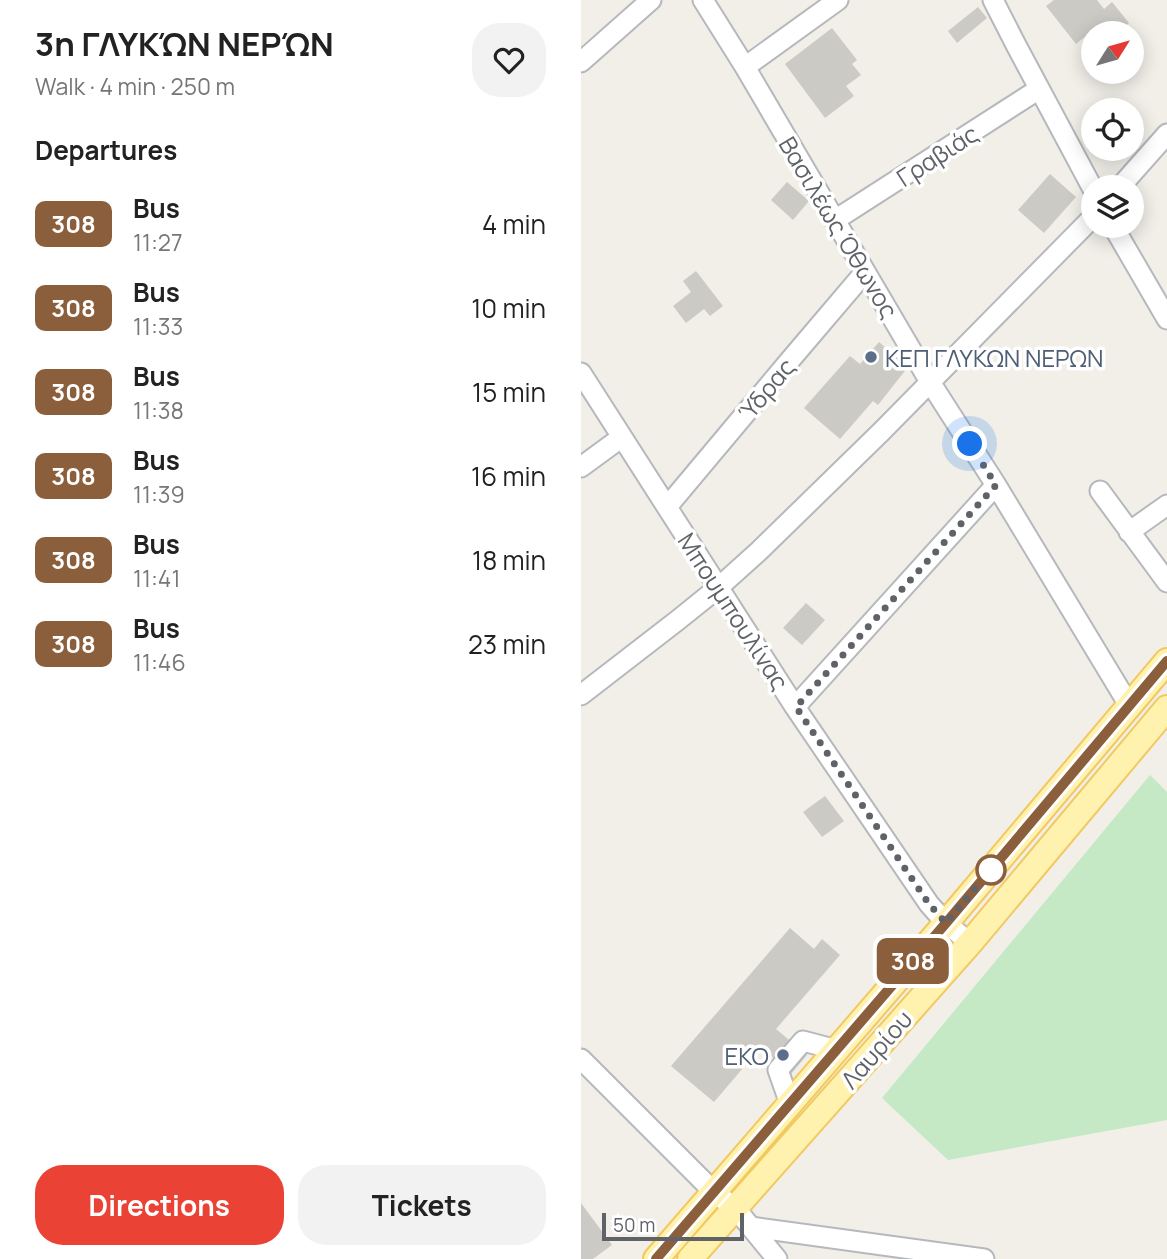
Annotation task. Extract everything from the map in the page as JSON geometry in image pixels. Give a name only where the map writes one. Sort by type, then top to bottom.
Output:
[{"type":"main road","name":"Λαυρίου","points":[[656,1259],[946,923],[1167,661]]},
{"type":"main road","name":"Λαυρίου","points":[[691,1259],[743,1218],[1167,708]]},
{"type":"street","points":[[586,57],[651,0]]},
{"type":"street","name":"Βασιλέως Όθωνος","points":[[703,0],[930,382],[996,485],[1129,705]]},
{"type":"street","points":[[745,67],[838,0]]},
{"type":"street","points":[[1000,3],[1039,89],[1085,175]]},
{"type":"street","name":"Γραβιάς","points":[[835,220],[1039,89]]},
{"type":"street","points":[[1131,175],[1167,134]]},
{"type":"street","points":[[581,695],[719,587],[810,502],[1081,229]]},
{"type":"street","points":[[1120,238],[1167,319]]},
{"type":"street","name":"Ύδρας","points":[[667,507],[865,272]]},
{"type":"street","name":"Μπουμπουλίνας","points":[[581,373],[796,707],[929,904],[969,943]]},
{"type":"street","points":[[581,467],[622,437]]},
{"type":"street","points":[[796,707],[996,485]]},
{"type":"street","points":[[1100,491],[1167,582]]},
{"type":"street","points":[[1129,532],[1167,505]]},
{"type":"street","points":[[581,1059],[743,1218],[777,1259]]},
{"type":"street","points":[[743,1218],[984,1259]]},
{"type":"green space","points":[[1150,775],[1167,792],[1167,1120],[948,1160],[882,1098]]},
{"type":"building","points":[[1054,0],[1097,0],[1104,9],[1112,2],[1127,21],[1081,21],[1081,40],[1076,44],[1046,6]]},
{"type":"building","points":[[978,7],[987,18],[957,43],[948,31]]},
{"type":"building","points":[[832,28],[857,60],[852,64],[861,75],[846,86],[854,96],[825,118],[785,64]]},
{"type":"building","points":[[1050,174],[1076,197],[1044,233],[1018,210]]},
{"type":"building","points":[[787,182],[809,201],[793,220],[771,200]]},
{"type":"building","points":[[696,271],[723,306],[710,316],[704,309],[686,323],[673,306],[691,292],[683,281]]},
{"type":"building","points":[[879,342],[908,367],[878,405],[873,401],[840,439],[804,408],[850,356],[860,364]]},
{"type":"building","points":[[806,603],[825,620],[802,645],[783,628]]},
{"type":"building","points":[[825,796],[844,821],[822,837],[803,812]]},
{"type":"building","points":[[790,928],[814,949],[822,939],[840,955],[776,1029],[807,1055],[791,1074],[761,1047],[714,1102],[671,1066]]},
{"type":"building","points":[[581,1203],[612,1245],[593,1259],[581,1259]]},
{"type":"bus line","name":"308","points":[[656,1259],[946,923],[1167,661]]},
{"type":"place","name":"ΚΕΠ ΓΛΥΚΩΝ ΝΕΡΩΝ","points":[[871,357]]},
{"type":"place","name":"EKO","points":[[783,1055]]},
{"type":"route","points":[[970,444],[996,485],[796,707],[929,904],[946,923],[997,862],[991,870]]}]
